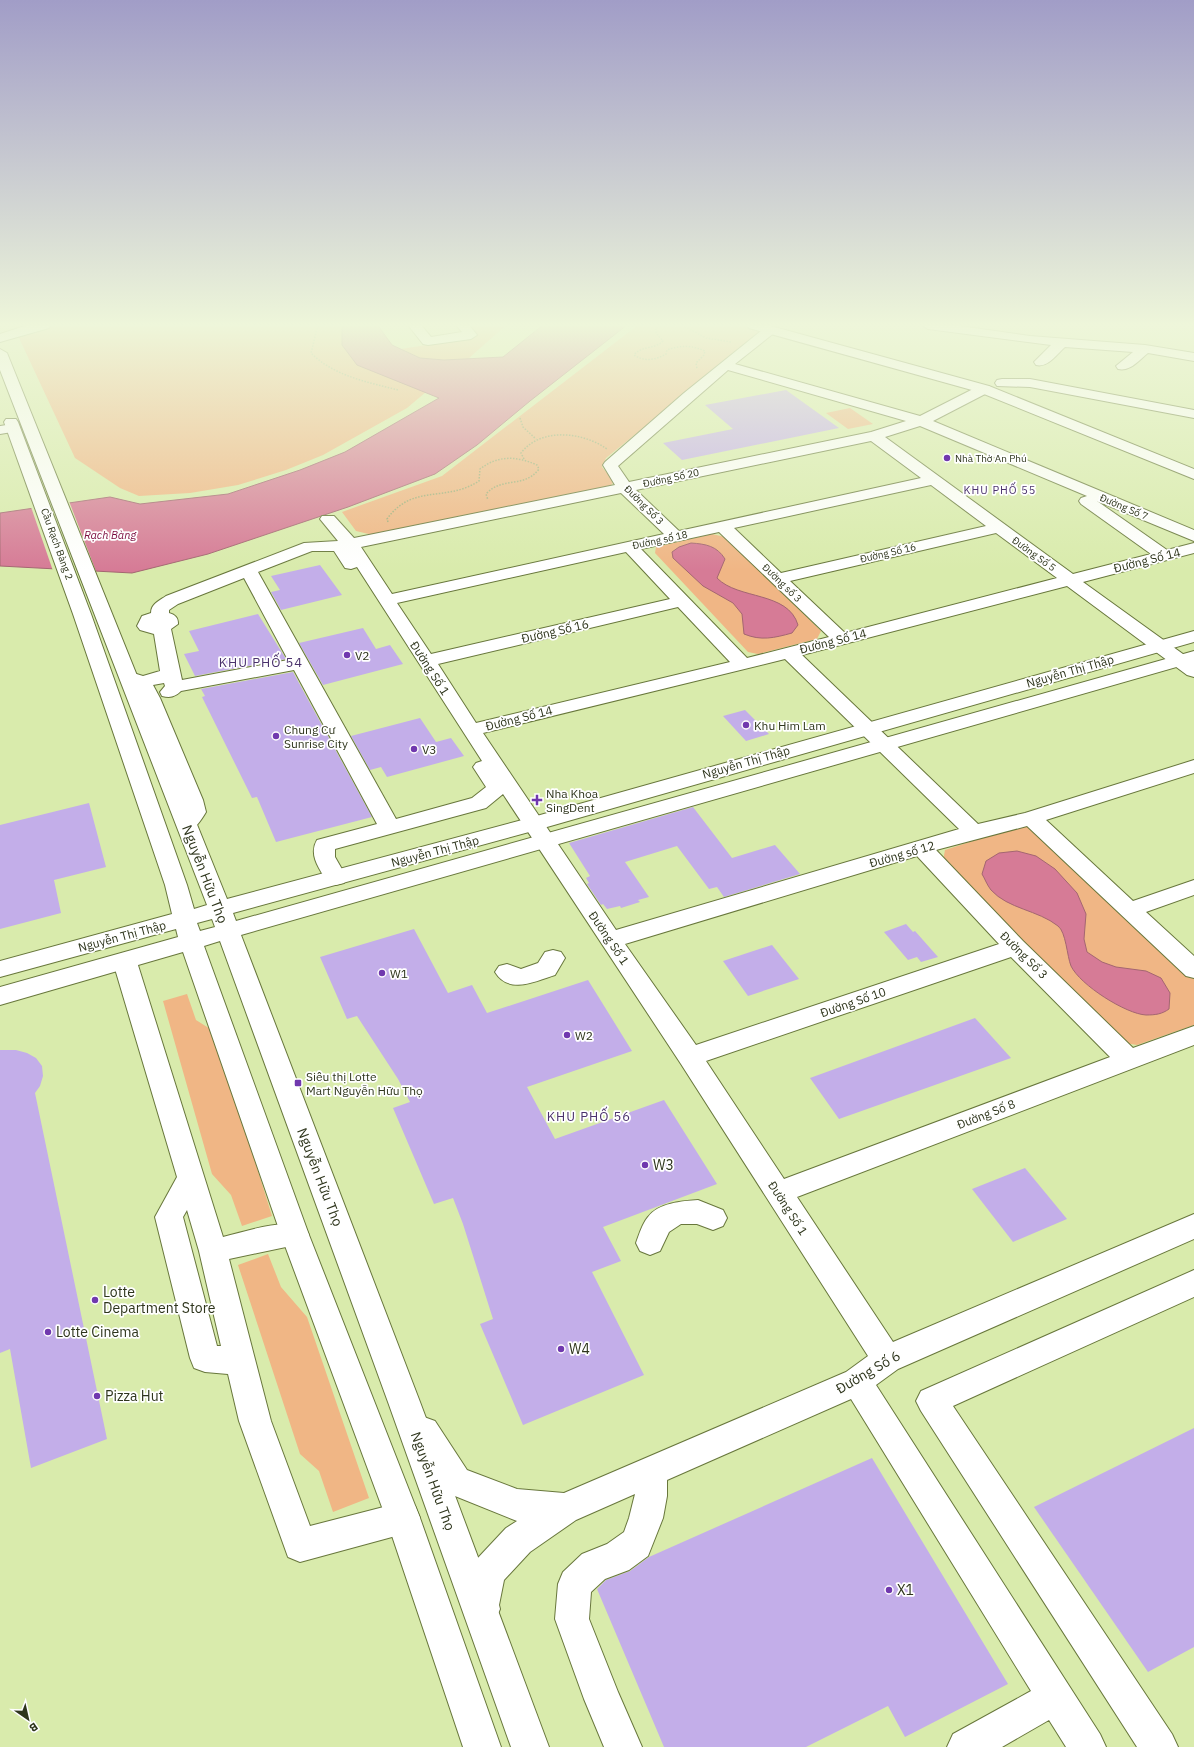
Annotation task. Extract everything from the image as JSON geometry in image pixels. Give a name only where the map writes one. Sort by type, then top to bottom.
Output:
[{"type":"street","points":[[5,407],[7,429],[39,473]]},
{"type":"street","points":[[17,407],[39,473]]},
{"type":"street","points":[[617,459],[678,407]]},
{"type":"street","name":"Đường Số 7","points":[[870,407],[921,421],[1194,536]]},
{"type":"street","name":"Đường Số 20","points":[[349,551],[396,534],[874,436],[921,421],[949,407]]},
{"type":"street","points":[[1031,407],[1191,467]]},
{"type":"street","points":[[1055,407],[1191,467]]},
{"type":"street","points":[[1154,407],[1194,414]]},
{"type":"street","name":"Đường Số 5","points":[[874,436],[1160,646],[1186,658],[1194,671]]},
{"type":"street","name":"Đường Số 3","points":[[617,459],[610,466],[625,488],[676,537]]},
{"type":"street","name":"Cầu Rạch Bàng 2","points":[[39,473],[103,610]]},
{"type":"street","name":"Cầu Rạch Bàng 2","points":[[39,473],[82,614],[176,886],[188,930]]},
{"type":"street","name":"Đường Số 7","points":[[1055,478],[1163,555]]},
{"type":"street","name":"Đường số 18","points":[[386,600],[933,480]]},
{"type":"street","name":"Đường Số 1","points":[[328,519],[349,551],[386,600],[610,940],[690,1057],[887,1359]]},
{"type":"street","name":"Đường số 3","points":[[723,527],[841,639]]},
{"type":"street","name":"Đường Số 16","points":[[778,579],[998,528]]},
{"type":"street","points":[[139,689],[170,692],[172,680],[161,622],[160,608],[172,600],[310,546],[339,546],[349,551],[497,788],[478,803],[325,845],[324,857],[336,878]]},
{"type":"street","points":[[630,547],[743,664]]},
{"type":"street","name":"Đường Số 14","points":[[471,730],[789,653],[1194,548]]},
{"type":"street","points":[[248,570],[390,828]]},
{"type":"street","name":"Đường Số 16","points":[[426,661],[683,601]]},
{"type":"street","name":"Nguyễn Hữu Thọ","points":[[103,610],[158,733],[186,824],[404,1402],[530,1747]]},
{"type":"street","name":"Nguyễn Thị Thập","points":[[0,969],[133,933],[188,930],[223,921],[265,921],[460,866],[539,833],[868,728],[1194,636]]},
{"type":"street","points":[[789,653],[974,832]]},
{"type":"street","name":"Nguyễn Thị Thập","points":[[223,921],[257,899],[336,878],[539,833],[802,768],[1186,658]]},
{"type":"street","points":[[172,680],[300,663]]},
{"type":"street","name":"Đường số 12","points":[[610,940],[974,832],[1031,818],[1194,766]]},
{"type":"street","points":[[1031,818],[1194,970]]},
{"type":"street","name":"Đường Số 3","points":[[922,848],[1015,947],[1129,1060]]},
{"type":"street","points":[[1130,910],[1194,887]]},
{"type":"street","points":[[257,899],[265,921]]},
{"type":"street","points":[[188,930],[295,1235],[403,1518],[482,1747]]},
{"type":"street","name":"Nguyễn Thị Thập","points":[[0,996],[132,960],[188,930]]},
{"type":"street","points":[[133,933],[132,960],[213,1251],[255,1421],[300,1545],[403,1518]]},
{"type":"street","name":"Đường Số 10","points":[[690,1057],[1015,947]]},
{"type":"street","points":[[507,972],[520,978],[547,969],[553,958]]},
{"type":"street","name":"Đường Số 8","points":[[778,1193],[1129,1060],[1190,1041]]},
{"type":"street","points":[[191,1176],[169,1217],[204,1358],[240,1362]]},
{"type":"street","points":[[650,1243],[658,1224],[676,1213],[698,1212],[713,1218]]},
{"type":"street","name":"Đường Số 6","points":[[500,1668],[482,1605],[488,1572],[518,1540],[564,1509],[857,1382],[887,1359],[1194,1226]]},
{"type":"street","points":[[213,1251],[257,1240],[295,1235]]},
{"type":"street","points":[[1159,1747],[932,1401],[1194,1283]]},
{"type":"street","points":[[857,1382],[1087,1747]]},
{"type":"street","name":"Đường Số 6","points":[[404,1402],[456,1481],[518,1505],[564,1509]]},
{"type":"street","points":[[623,1747],[602,1699],[572,1619],[575,1584],[594,1566],[617,1558],[636,1544],[646,1518],[651,1496],[651,1471]]},
{"type":"street","points":[[966,1747],[1055,1697]]},
{"type":"path","points":[[520,418],[523,427],[537,439]]},
{"type":"path","points":[[524,459],[521,453],[524,447],[537,439],[559,435],[586,438],[604,446],[617,459]]},
{"type":"path","points":[[396,534],[389,525],[387,519],[391,510],[402,502],[426,495],[464,491],[474,486],[479,481],[480,469],[486,464],[499,459],[524,459],[538,465],[539,469],[535,476],[523,482],[495,486],[486,494],[488,501],[497,514]]},
{"type":"shaded area","points":[[51,407],[409,407],[323,455],[286,470],[238,485],[190,493],[139,496],[120,488],[75,458]]},
{"type":"shaded area","points":[[532,407],[670,407],[606,458],[602,467],[612,479],[613,483],[609,487],[373,535],[356,531],[342,512],[442,476]]},
{"type":"shaded area","points":[[850,408],[873,424],[848,429],[826,413]]},
{"type":"shaded area","points":[[712,534],[725,537],[821,631],[817,639],[758,654],[748,652],[655,553],[656,547]]},
{"type":"shaded area","points":[[1022,825],[1040,832],[1194,978],[1194,1025],[1137,1045],[1119,1042],[943,861],[945,850]]},
{"type":"shaded area","points":[[187,994],[196,1020],[215,1032],[272,1216],[242,1226],[231,1195],[212,1174],[163,1001]]},
{"type":"shaded area","points":[[268,1254],[281,1287],[307,1317],[369,1498],[333,1512],[319,1471],[300,1454],[238,1265]]},
{"type":"water","name":"Rạch Bàng","points":[[424,407],[523,407],[477,445],[435,474],[348,507],[208,554],[132,573],[0,566],[0,513],[110,497],[140,504],[228,494],[300,470],[345,452]]},
{"type":"water","points":[[691,543],[711,546],[722,555],[725,559],[717,578],[726,585],[737,590],[774,601],[784,606],[793,614],[798,625],[792,633],[768,638],[756,638],[744,634],[742,614],[733,603],[703,586],[673,558],[672,552],[679,547]]},
{"type":"water","points":[[1017,851],[1036,856],[1055,869],[1077,893],[1086,914],[1084,939],[1087,952],[1102,962],[1116,967],[1146,971],[1161,978],[1170,993],[1169,1009],[1153,1015],[1137,1013],[1127,1010],[1093,990],[1076,974],[1071,966],[1065,939],[1061,929],[1058,926],[1041,916],[1014,906],[991,890],[982,874],[986,861],[999,853]]},
{"type":"pier","points":[[69,501],[97,574],[53,571],[31,507]]},
{"type":"building","points":[[707,407],[809,407],[839,428],[682,460],[663,443],[733,429]]},
{"type":"building","points":[[320,565],[342,595],[281,610],[271,592],[280,590],[271,576]]},
{"type":"building","points":[[258,614],[286,659],[195,676],[184,654],[199,651],[189,631]]},
{"type":"building","name":"V2","points":[[363,628],[376,649],[390,645],[403,664],[323,685],[299,643]]},
{"type":"building","name":"Chung Cư Sunrise City","points":[[293,672],[372,817],[276,842],[257,797],[252,798],[202,697],[205,696],[201,689]]},
{"type":"building","name":"Khu Him Lam","points":[[745,710],[769,734],[746,741],[723,716]]},
{"type":"building","name":"V3","points":[[420,718],[436,742],[451,738],[464,756],[387,777],[381,767],[370,770],[351,736]]},
{"type":"building","points":[[89,803],[106,867],[54,880],[61,913],[0,929],[0,825]]},
{"type":"building","points":[[693,807],[732,858],[775,845],[800,874],[724,897],[717,887],[709,889],[677,846],[625,862],[649,897],[638,900],[640,902],[621,908],[620,906],[607,909],[603,904],[601,905],[587,884],[589,883],[586,878],[590,876],[569,843]]},
{"type":"building","points":[[906,924],[913,932],[915,931],[938,957],[921,962],[917,957],[908,960],[884,932]]},
{"type":"building","points":[[414,929],[448,993],[472,985],[487,1013],[588,980],[632,1051],[527,1087],[555,1139],[664,1100],[717,1184],[603,1227],[621,1261],[592,1272],[644,1375],[523,1425],[480,1324],[493,1319],[463,1224],[453,1198],[434,1204],[393,1108],[410,1102],[398,1079],[357,1016],[347,1019],[320,957]]},
{"type":"building","points":[[772,945],[799,979],[748,996],[723,961]]},
{"type":"building","points":[[975,1018],[1011,1058],[839,1119],[810,1078]]},
{"type":"building","points":[[0,1050],[16,1050],[27,1053],[36,1058],[42,1066],[43,1076],[40,1086],[35,1093],[107,1439],[31,1468],[10,1349],[0,1353]]},
{"type":"building","points":[[1025,1168],[1067,1219],[1013,1242],[972,1189]]},
{"type":"building","points":[[1194,1428],[1194,1647],[1148,1672],[1034,1507]]},
{"type":"building","points":[[872,1458],[1008,1684],[905,1737],[888,1706],[806,1747],[664,1747],[597,1589],[606,1580],[630,1571],[649,1557]]},
{"type":"place","name":"Nhà Thờ An Phú","points":[[947,458]]},
{"type":"place","name":"V2","points":[[347,655]]},
{"type":"place","name":"Khu Him Lam","points":[[746,725]]},
{"type":"place","name":"Chung Cư Sunrise City","points":[[276,736]]},
{"type":"place","name":"V3","points":[[414,749]]},
{"type":"place","name":"Nha Khoa SingDent","points":[[537,800]]},
{"type":"place","name":"W1","points":[[382,973]]},
{"type":"place","name":"W2","points":[[567,1035]]},
{"type":"place","name":"Siêu thị Lotte Mart Nguyễn Hữu Thọ","points":[[298,1083]]},
{"type":"place","name":"W3","points":[[645,1165]]},
{"type":"place","name":"Lotte Department Store","points":[[95,1300]]},
{"type":"place","name":"Lotte Cinema","points":[[48,1332]]},
{"type":"place","name":"W4","points":[[561,1349]]},
{"type":"place","name":"Pizza Hut","points":[[97,1396]]},
{"type":"place","name":"X1","points":[[889,1590]]},
{"type":"district","name":"KHU PHỐ 55","points":[[1000,490]]},
{"type":"district","name":"KHU PHỐ 54","points":[[261,662]]},
{"type":"district","name":"KHU PHỐ 56","points":[[589,1116]]}]
